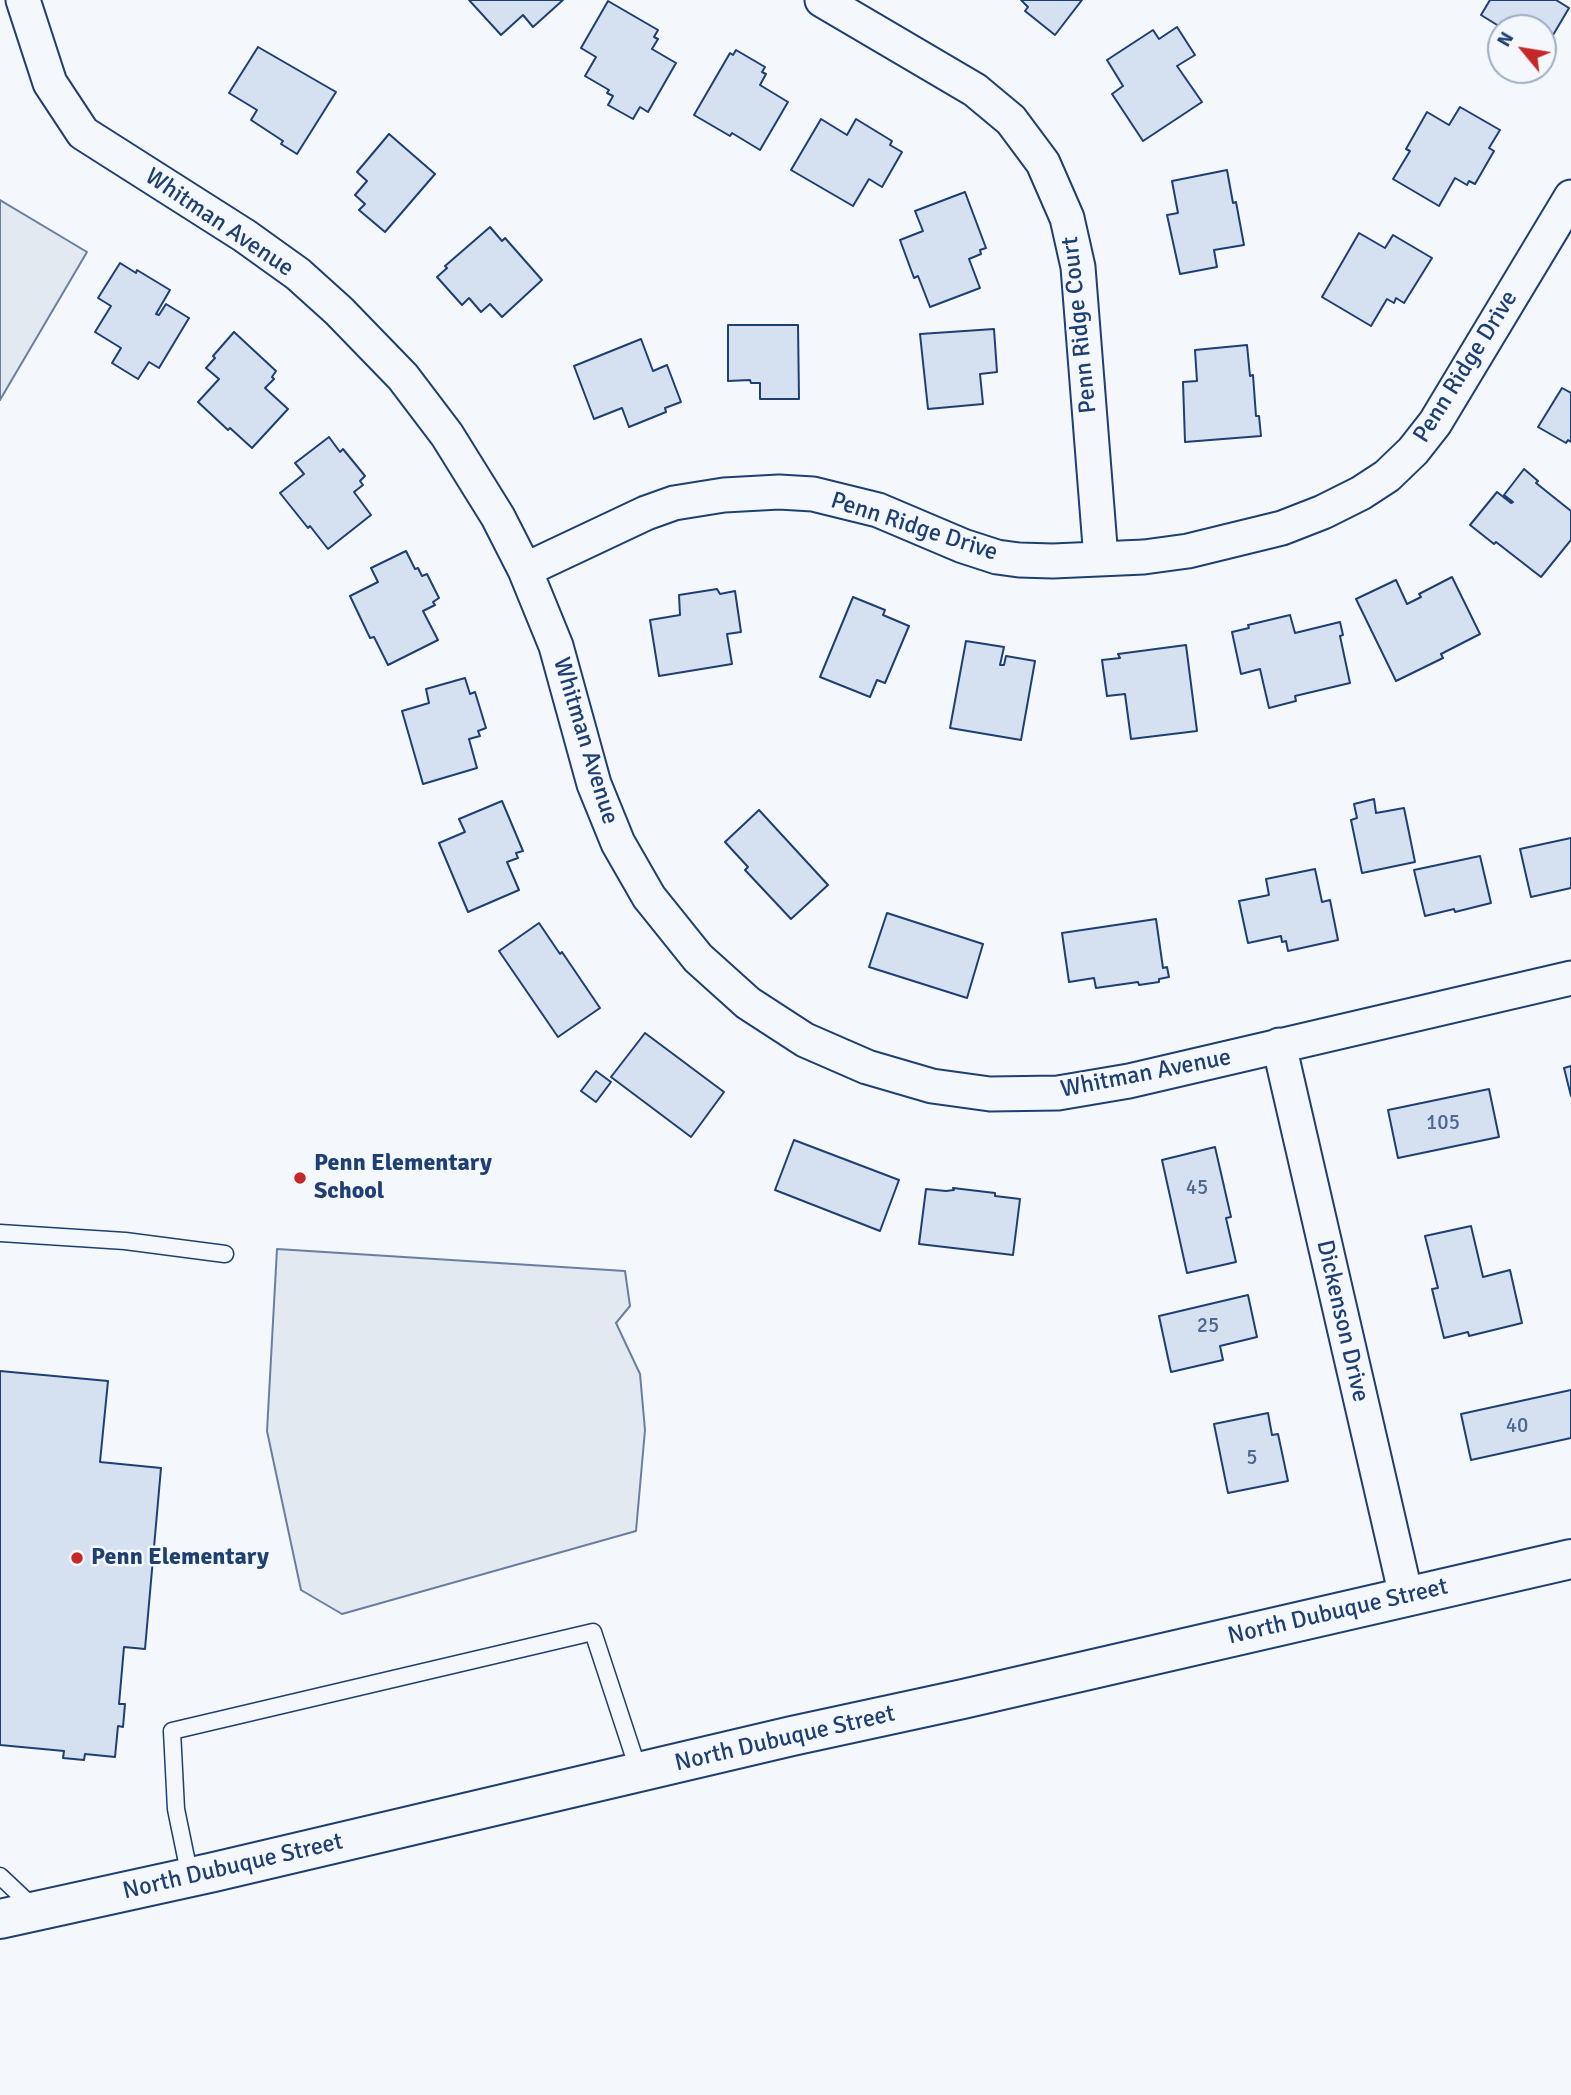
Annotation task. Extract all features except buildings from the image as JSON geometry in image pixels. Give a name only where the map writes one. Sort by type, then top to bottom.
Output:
[{"type":"main road","name":"North Dubuque Street","points":[[0,1919],[1571,1559]]},
{"type":"street","name":"Whitman Avenue","points":[[23,0],[50,83],[83,133],[245,236],[298,274],[349,321],[402,377],[447,435],[498,517],[524,569],[555,646],[594,784],[618,843],[649,897],[698,958],[748,1003],[805,1040],[867,1067],[932,1086],[990,1094],[1058,1093],[1129,1081],[1571,978]]},
{"type":"street","name":"Penn Ridge Court","points":[[822,0],[975,90],[1011,120],[1044,163],[1068,218],[1077,267],[1101,559]]},
{"type":"street","name":"Penn Ridge Drive","points":[[524,569],[646,513],[674,503],[724,495],[779,492],[813,494],[878,510],[962,545],[1019,560],[1144,558],[1188,551],[1282,528],[1361,493],[1387,476],[1412,451],[1436,423],[1571,197]]},
{"type":"street","name":"Dickenson Drive","points":[[1279,1045],[1406,1596]]},
{"type":"lane","points":[[0,1233],[125,1241],[225,1254]]},
{"type":"lane","points":[[190,1877],[177,1809],[172,1731],[579,1635],[593,1632],[639,1772]]},
{"type":"lane","points":[[0,1876],[37,1911]]},
{"type":"shaded area","points":[[0,200],[87,252],[0,400]]},
{"type":"shaded area","points":[[277,1249],[625,1271],[630,1306],[616,1323],[640,1374],[645,1430],[636,1531],[342,1614],[301,1590],[267,1431]]},
{"type":"place","name":"Penn Elementary School","points":[[300,1178]]},
{"type":"place","name":"Penn Elementary","points":[[77,1558]]}]
